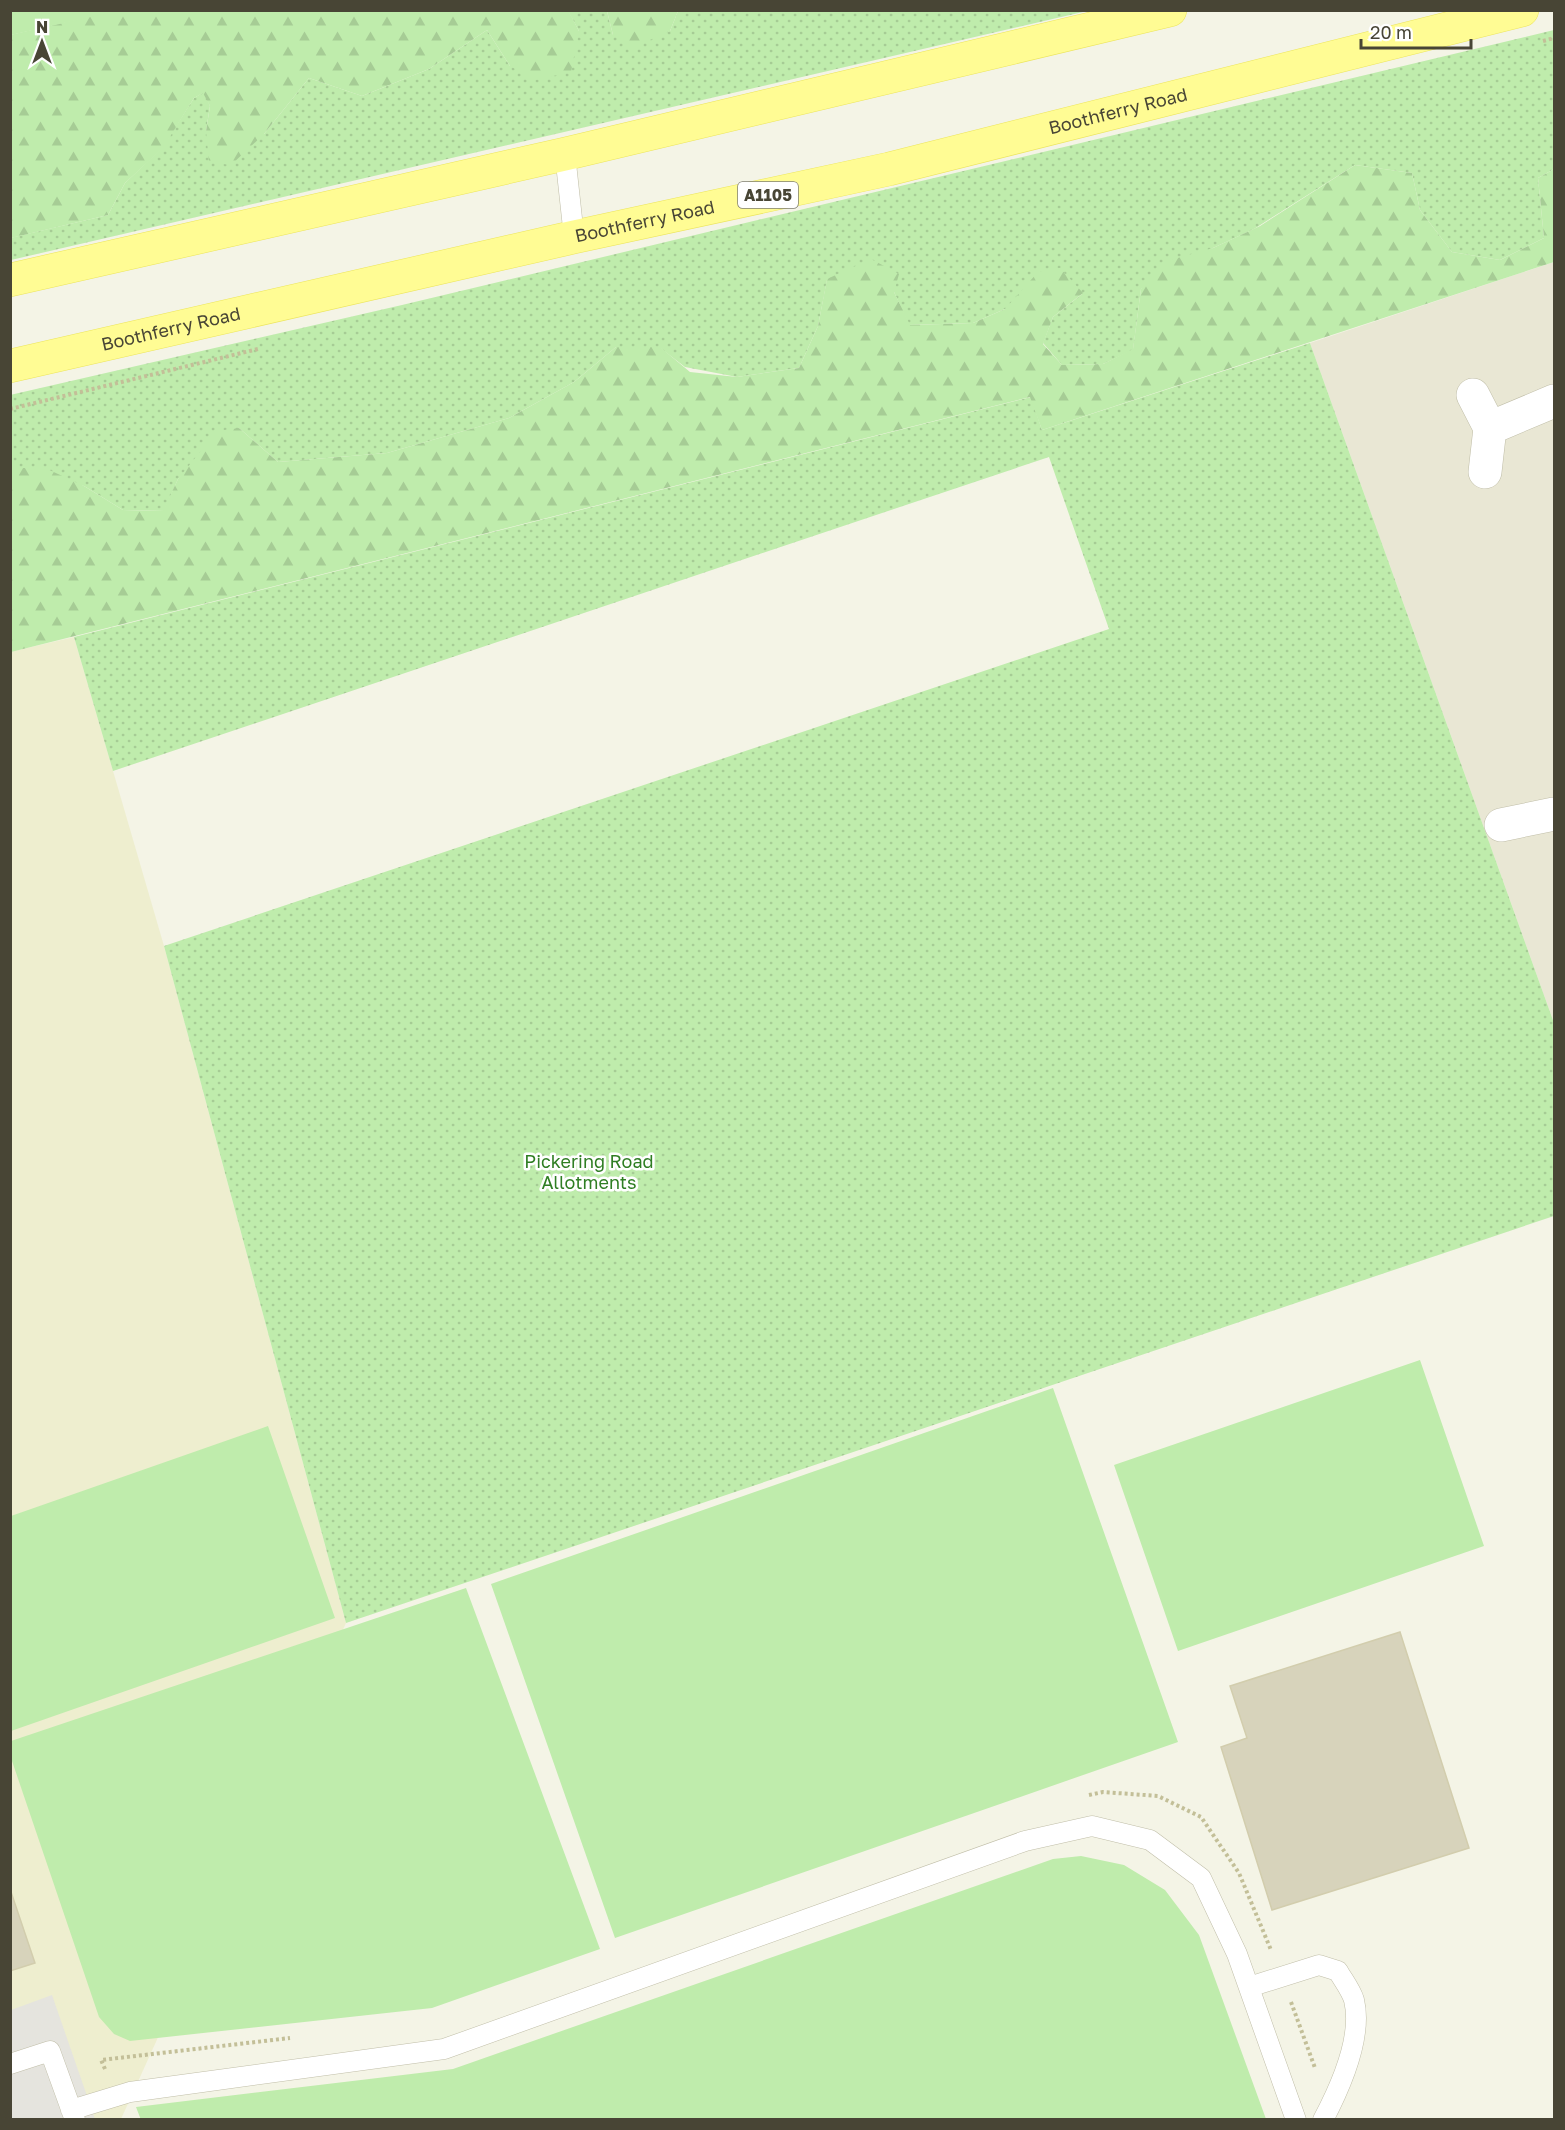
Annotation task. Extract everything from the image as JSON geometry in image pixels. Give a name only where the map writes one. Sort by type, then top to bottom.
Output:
[{"type":"main road","points":[[10,280],[565,154],[1170,10]]},
{"type":"main road","name":"Boothferry Road","points":[[10,366],[573,237],[889,169],[1522,10]]},
{"type":"street","points":[[1473,395],[1490,428],[1485,472]]},
{"type":"street","points":[[1490,428],[1554,400]]},
{"type":"street","points":[[1501,825],[1554,814]]},
{"type":"lane","points":[[565,154],[573,237]]},
{"type":"lane","points":[[10,2064],[50,2051],[73,2115],[130,2092],[444,2049],[1025,1842],[1092,1826],[1150,1840],[1201,1878],[1237,1954],[1296,2120]]},
{"type":"lane","points":[[1249,1987],[1318,1965],[1338,1971],[1353,1998],[1357,2025],[1346,2065],[1323,2120]]},
{"type":"shaded area","points":[[1554,262],[1554,1023],[1310,343]]},
{"type":"shaded area","points":[[74,637],[164,946],[346,1623],[121,2119],[11,2119],[10,652]]},
{"type":"shaded area","points":[[52,1995],[95,2119],[11,2120],[11,2010]]},
{"type":"green space","points":[[11,10],[117,10],[117,11],[11,35]]},
{"type":"green space","points":[[117,10],[568,10],[579,31],[571,72],[535,80],[510,66],[487,30],[429,69],[362,96],[309,78],[264,134],[231,165],[209,162],[206,131],[210,106],[203,93],[194,98],[163,148],[125,183],[108,215],[11,238],[10,35]]},
{"type":"green space","points":[[607,10],[678,11],[670,31],[632,48],[613,35]]},
{"type":"green space","points":[[568,11],[607,11],[613,35],[670,31],[678,11],[1087,11],[11,260],[10,238],[108,215],[125,183],[162,148],[194,98],[204,92],[210,106],[206,131],[264,134],[309,78],[362,96],[429,69],[487,30],[510,66],[579,31]]},
{"type":"green space","points":[[1554,30],[1554,169],[1538,178],[1544,238],[1500,260],[1452,252],[1420,210],[1412,173],[1355,165],[1254,229],[1213,248],[1141,289],[1133,350],[1103,364],[1062,365],[1043,343],[1053,317],[1082,294],[1005,309],[973,323],[909,325],[894,292],[827,280],[818,326],[799,368],[737,377],[685,367],[659,347],[616,347],[574,382],[509,418],[387,453],[278,462],[239,428],[178,479],[164,511],[123,510],[84,486],[11,471],[10,395],[402,305]]},
{"type":"green space","points":[[1355,165],[1412,173],[1420,210],[1452,252],[1500,260],[1544,238],[1538,178],[1554,169],[1554,262],[1042,430],[1030,397],[11,652],[11,468],[45,468],[84,486],[123,510],[163,511],[178,479],[217,431],[239,428],[278,462],[387,453],[509,418],[574,382],[616,347],[660,347],[690,372],[737,377],[799,368],[818,326],[827,279],[871,259],[899,274],[894,292],[910,325],[973,323],[1005,309],[1038,272],[1060,268],[1083,293],[1053,317],[1043,344],[1062,365],[1103,364],[1133,349],[1141,289],[1163,262],[1213,248],[1260,226]]},
{"type":"green space","name":"Pickering Road Allotments","points":[[1310,343],[1554,1023],[1554,1216],[346,1623],[164,946],[1109,629],[1049,457],[113,771],[74,637],[1031,397],[1042,430]]},
{"type":"green space","points":[[1420,1360],[1484,1546],[1178,1651],[1114,1465]]},
{"type":"green space","points":[[1053,1388],[1178,1742],[615,1938],[491,1584]]},
{"type":"green space","points":[[268,1426],[335,1618],[11,1731],[11,1516]]},
{"type":"green space","points":[[466,1588],[600,1949],[432,2008],[130,2041],[114,2034],[99,2017],[11,1758],[11,1741]]},
{"type":"green space","points":[[1081,1856],[1124,1865],[1165,1890],[1199,1935],[1266,2119],[141,2120],[136,2107],[453,2069],[1053,1859]]},
{"type":"building","points":[[1400,1632],[1469,1848],[1272,1910],[1221,1747],[1247,1738],[1230,1686]]},
{"type":"building","points":[[10,1889],[35,1963],[10,1971]]}]
